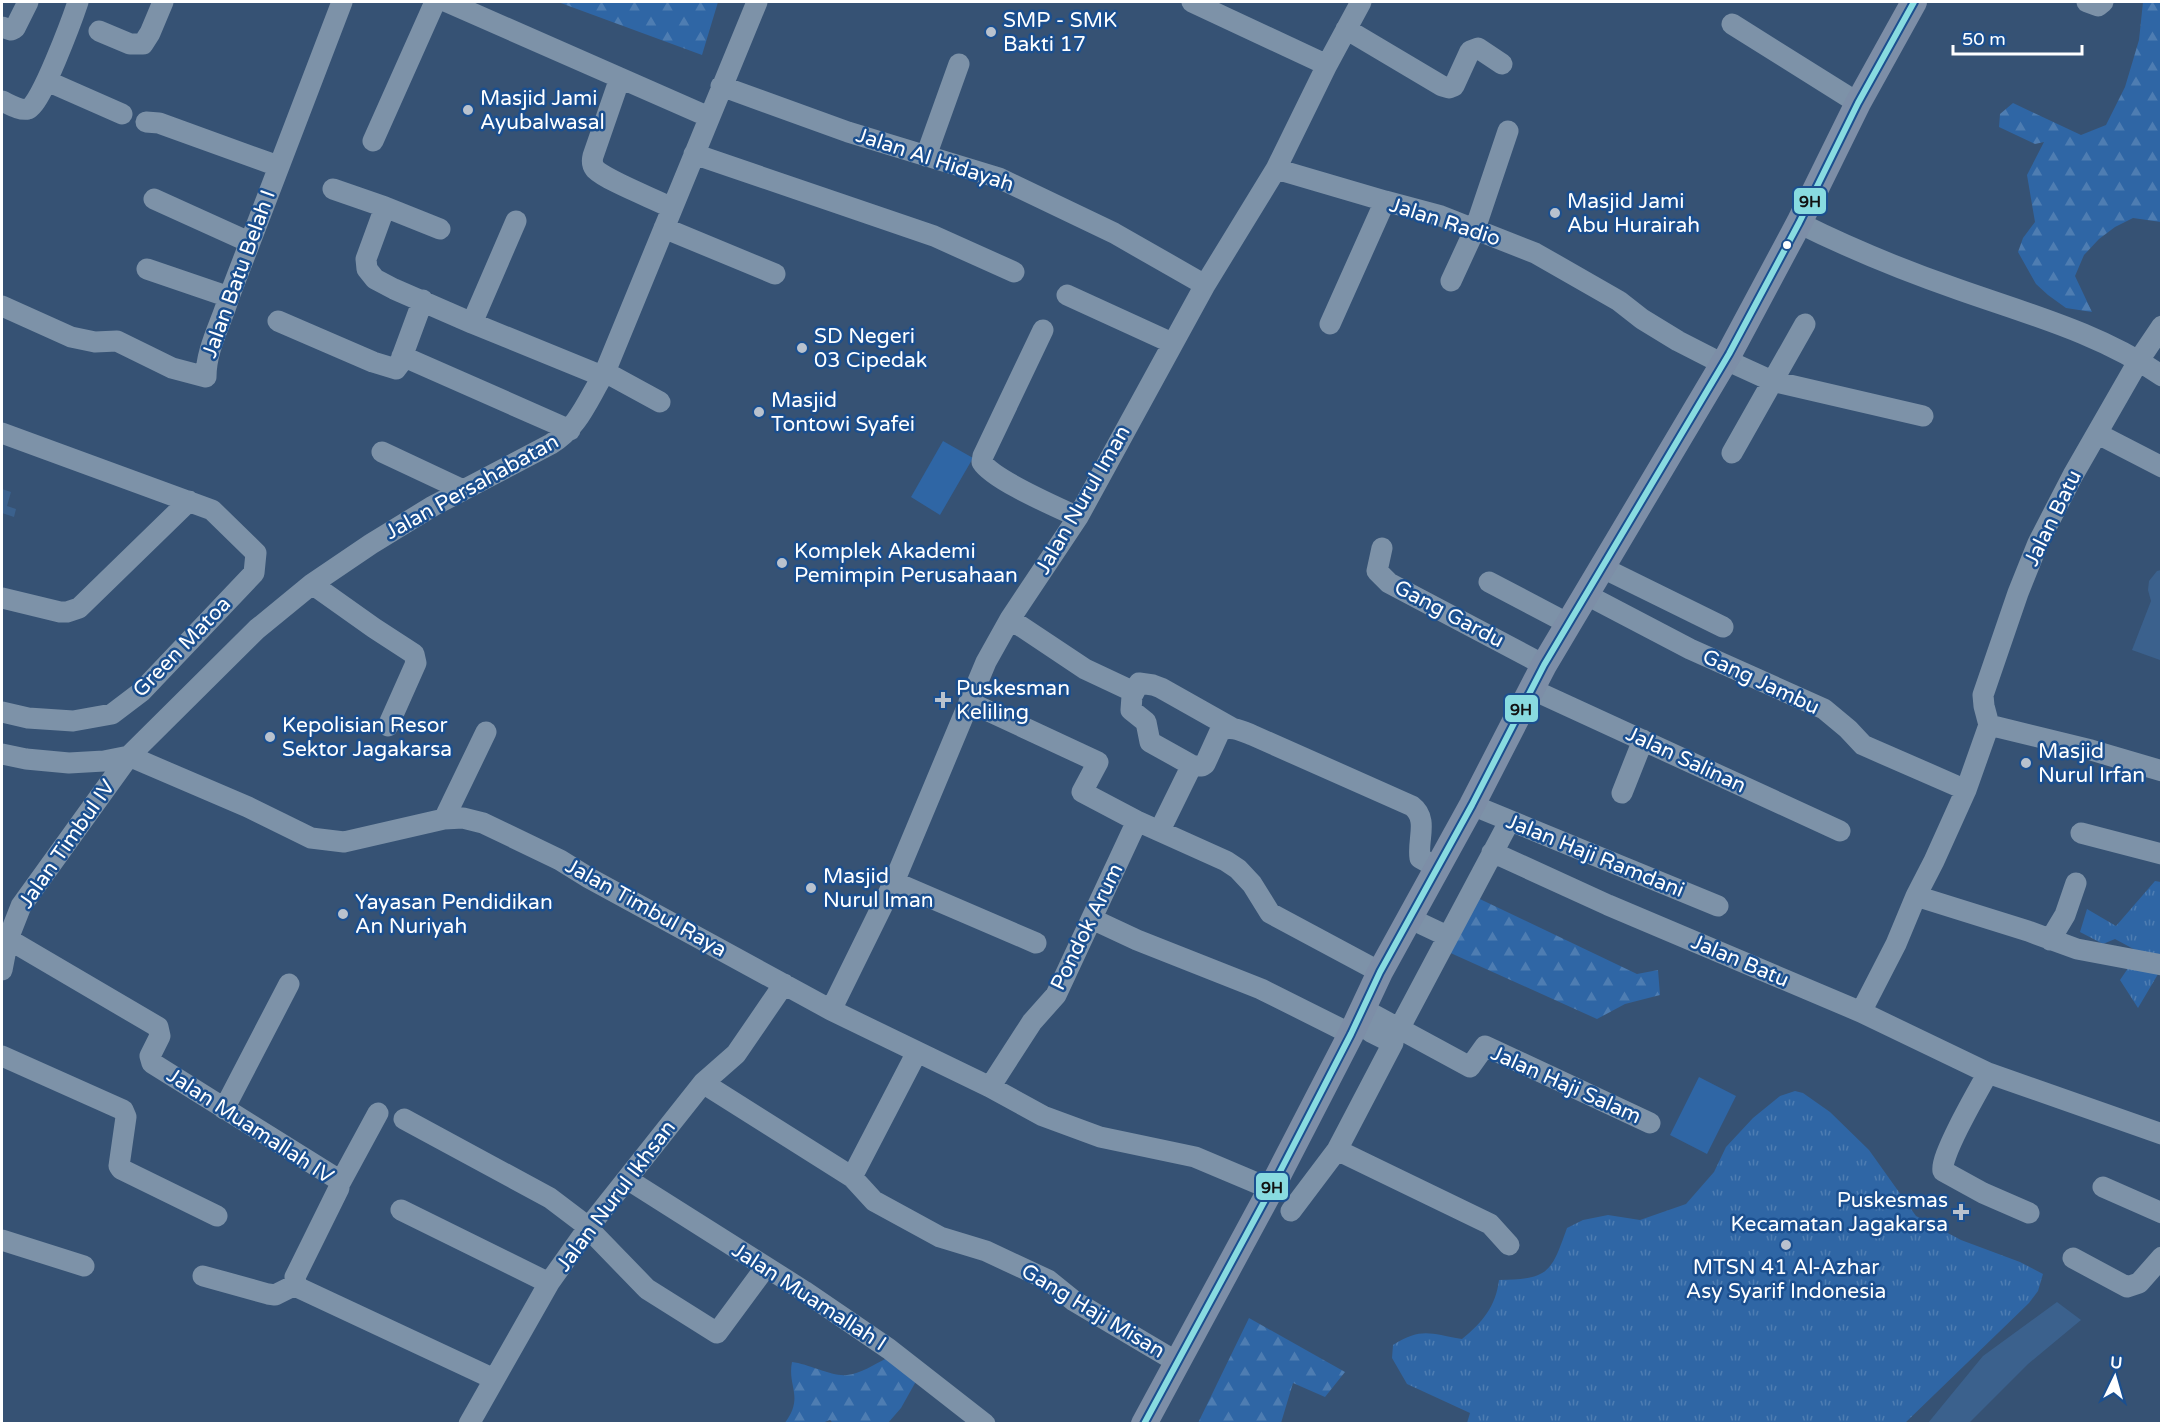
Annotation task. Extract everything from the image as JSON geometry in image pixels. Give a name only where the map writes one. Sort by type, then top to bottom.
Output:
[{"type":"main road","points":[[1144,1424],[1271,1189],[1377,1027],[1380,972],[1430,928],[1438,868],[1494,814],[1542,695],[1544,665],[1567,623],[1595,599],[1612,573],[1734,365],[1810,229],[1858,103],[1914,2]]},
{"type":"street","points":[[2,27],[11,30],[15,28],[28,2]]},
{"type":"street","points":[[2,101],[21,109],[31,108],[47,81],[78,2]]},
{"type":"street","points":[[99,31],[130,44],[143,44],[163,2]]},
{"type":"street","name":"Jalan Batu Belah I","points":[[2,306],[71,338],[95,342],[117,341],[172,368],[206,377],[209,352],[222,322],[249,242],[272,163],[342,2]]},
{"type":"street","points":[[373,141],[435,2]]},
{"type":"street","points":[[447,2],[709,117]]},
{"type":"street","name":"Jalan Persahabatan","points":[[129,756],[257,629],[312,584],[371,544],[463,489],[551,444],[570,430],[586,409],[604,374],[757,2]]},
{"type":"street","points":[[1192,2],[1327,65]]},
{"type":"street","points":[[1205,285],[1276,169],[1361,2]]},
{"type":"street","points":[[2087,2],[2098,6],[2103,2]]},
{"type":"street","points":[[1732,24],[1858,103]]},
{"type":"street","points":[[1346,29],[1449,88],[1454,86],[1470,51],[1474,49],[1478,48],[1502,64]]},
{"type":"street","points":[[926,156],[958,64]]},
{"type":"street","points":[[620,78],[593,156],[594,168],[613,180],[672,208]]},
{"type":"street","points":[[47,81],[122,114]]},
{"type":"street","name":"Jalan Al Hidayah","points":[[721,86],[848,132],[983,171],[1114,233],[1205,285]]},
{"type":"street","points":[[146,122],[159,123],[272,163]]},
{"type":"street","points":[[1451,281],[1474,229],[1508,131]]},
{"type":"street","points":[[694,154],[934,236],[1014,272]]},
{"type":"street","name":"Jalan Radio","points":[[1276,169],[1442,216],[1535,253],[1619,301],[1668,335],[1772,381],[1923,416]]},
{"type":"street","points":[[333,189],[440,229]]},
{"type":"street","points":[[154,199],[249,242]]},
{"type":"street","points":[[1330,324],[1385,201]]},
{"type":"street","points":[[385,207],[366,259],[368,269],[375,279],[472,323],[604,374],[660,402]]},
{"type":"street","points":[[472,323],[516,221]]},
{"type":"street","points":[[664,228],[775,274]]},
{"type":"street","points":[[1810,229],[1878,259],[1960,290],[2005,304],[2104,343],[2139,360],[2162,376]]},
{"type":"street","points":[[147,269],[229,297]]},
{"type":"street","name":"Jalan Nurul Iman","points":[[831,1010],[894,882],[986,662],[1010,619],[1078,517],[1205,285]]},
{"type":"street","points":[[1067,295],[1172,343]]},
{"type":"street","points":[[278,321],[392,369],[397,367],[402,356],[423,300]]},
{"type":"street","points":[[1732,453],[1805,324]]},
{"type":"street","name":"Jalan Batu","points":[[1989,725],[1983,695],[2018,592],[2038,543],[2073,475],[2139,360],[2162,326]]},
{"type":"street","points":[[1043,330],[982,462],[985,468],[1012,484],[1078,517]]},
{"type":"street","points":[[402,356],[570,430]]},
{"type":"street","name":"Green Matoa","points":[[2,433],[212,510],[256,553],[255,573],[141,692],[112,714],[73,721],[28,718],[2,712]]},
{"type":"street","points":[[2098,434],[2162,467]]},
{"type":"street","points":[[382,452],[463,489]]},
{"type":"street","points":[[150,487],[160,481],[208,498],[212,510]]},
{"type":"street","points":[[2,598],[60,612],[79,608],[189,501]]},
{"type":"street","name":"Gang Gardu","points":[[1382,548],[1377,571],[1389,583],[1544,665]]},
{"type":"street","points":[[1612,573],[1723,627]]},
{"type":"street","points":[[1489,582],[1567,623]]},
{"type":"street","points":[[312,584],[414,654],[416,663],[388,726]]},
{"type":"street","name":"Gang Jambu","points":[[1595,599],[1690,649],[1824,709],[1863,745],[1965,790]]},
{"type":"street","points":[[1010,619],[1085,669],[1134,692]]},
{"type":"street","points":[[1232,728],[1222,728],[1205,764],[1193,766],[1150,742],[1146,722],[1131,710],[1134,692],[1139,683],[1153,685],[1232,728],[1409,804],[1421,818],[1420,858],[1438,868]]},
{"type":"street","name":"Jalan Salinan","points":[[1542,695],[1840,831]]},
{"type":"street","points":[[969,702],[1098,762],[1082,792],[1137,821],[1226,861],[1238,869],[1252,884],[1270,913],[1380,972]]},
{"type":"street","points":[[1861,1012],[1896,944],[1934,861],[1965,790],[1989,725],[2091,750],[2162,771]]},
{"type":"street","points":[[444,819],[486,732]]},
{"type":"street","points":[[1622,793],[1643,740]]},
{"type":"street","points":[[2,754],[69,763],[104,761],[129,756]]},
{"type":"street","name":"Jalan Timbul Raya","points":[[129,756],[248,807],[311,838],[344,842],[444,819],[463,818],[483,823],[560,860],[831,1010],[1043,1116],[1100,1137],[1194,1157],[1271,1189]]},
{"type":"street","name":"Jalan Timbul IV","points":[[2,970],[6,941],[21,906],[129,756]]},
{"type":"street","points":[[1160,830],[1193,766]]},
{"type":"street","points":[[1291,1211],[1337,1150],[1377,1027],[1430,928],[1492,852],[1494,814]]},
{"type":"street","name":"Jalan Haji Ramdani","points":[[1494,814],[1718,906]]},
{"type":"street","name":"Pondok Arum","points":[[990,1088],[1032,1022],[1056,995],[1137,821]]},
{"type":"street","points":[[2081,833],[2162,854]]},
{"type":"street","name":"Jalan Batu","points":[[1492,852],[1608,905],[1861,1012],[1988,1073],[2160,1127]]},
{"type":"street","points":[[894,882],[1036,943]]},
{"type":"street","points":[[2049,940],[2065,915],[2076,883]]},
{"type":"street","points":[[1916,896],[2078,949],[2162,965]]},
{"type":"street","points":[[1092,919],[1137,940],[1261,989],[1377,1027]]},
{"type":"street","name":"Jalan Muamallah IV","points":[[6,941],[158,1027],[160,1036],[150,1056],[152,1063],[336,1177],[340,1183],[339,1188],[295,1277],[295,1285]]},
{"type":"street","points":[[224,1109],[289,984]]},
{"type":"street","name":"Jalan Nurul Ikhsan","points":[[472,1423],[494,1379],[549,1283],[588,1228],[703,1083],[736,1054],[784,984]]},
{"type":"street","name":"Jalan Haji Salam","points":[[1377,1027],[1470,1067],[1485,1046],[1650,1123]]},
{"type":"street","points":[[852,1176],[917,1052]]},
{"type":"street","points":[[2,1056],[123,1110],[126,1117],[119,1166],[121,1169],[217,1216]]},
{"type":"street","points":[[1988,1073],[1941,1166],[1943,1172],[2029,1213]]},
{"type":"street","name":"Gang Haji Misan","points":[[703,1083],[852,1176],[874,1201],[940,1237],[986,1251],[1048,1280],[1074,1301],[1178,1362]]},
{"type":"street","points":[[340,1183],[378,1113]]},
{"type":"street","points":[[404,1119],[550,1198],[588,1228],[647,1289],[717,1333],[765,1268]]},
{"type":"street","points":[[1337,1150],[1490,1224],[1509,1245]]},
{"type":"street","name":"Jalan Muamallah I","points":[[627,1179],[889,1349],[985,1424]]},
{"type":"street","points":[[2103,1187],[2162,1213]]},
{"type":"street","points":[[401,1210],[549,1283]]},
{"type":"street","points":[[2,1240],[84,1266]]},
{"type":"street","points":[[2073,1258],[2127,1287],[2139,1283],[2162,1257]]},
{"type":"street","points":[[203,1276],[275,1295],[295,1285],[494,1379]]},
{"type":"green space","points":[[558,2],[718,2],[702,55]]},
{"type":"green space","points":[[2143,2],[2161,2],[2161,222],[2133,218],[2115,227],[2099,239],[2084,255],[2075,276],[2092,312],[2066,308],[2036,284],[2018,252],[2023,238],[2035,222],[2027,175],[2044,142],[2035,144],[1999,127],[2000,114],[2013,103],[2081,135],[2106,125],[2125,87],[2139,40]]},
{"type":"green space","points":[[943,441],[973,458],[940,515],[911,497]]},
{"type":"green space","points":[[2155,881],[2161,882],[2161,969],[2138,1008],[2120,980],[2139,952],[2115,939],[2103,944],[2080,932],[2087,909],[2116,926]]},
{"type":"green space","points":[[1463,891],[1637,974],[1658,970],[1660,995],[1625,1004],[1597,1019],[1435,946]]},
{"type":"green space","points":[[1699,1077],[1736,1096],[1707,1154],[1670,1135]]},
{"type":"green space","points":[[1795,1091],[1803,1093],[1830,1112],[1869,1150],[1916,1216],[1961,1240],[2020,1262],[2043,1274],[2038,1291],[2029,1303],[1905,1423],[1467,1423],[1470,1413],[1407,1384],[1392,1358],[1393,1345],[1403,1339],[1426,1333],[1462,1339],[1487,1313],[1495,1298],[1499,1280],[1528,1278],[1546,1271],[1557,1255],[1567,1228],[1583,1220],[1608,1215],[1640,1220],[1686,1204],[1714,1172],[1726,1147],[1753,1118],[1780,1096]]},
{"type":"green space","points":[[1249,1318],[1345,1372],[1325,1397],[1293,1383],[1281,1423],[1198,1423]]},
{"type":"green space","points":[[887,1358],[919,1376],[901,1408],[888,1423],[833,1423],[830,1420],[822,1423],[784,1424],[790,1415],[794,1399],[792,1362],[847,1375],[862,1371]]},
{"type":"shaded area","points":[[2,489],[11,492],[7,506],[16,509],[14,517],[2,513]]},
{"type":"shaded area","points":[[2161,570],[2162,656],[2160,660],[2132,650],[2151,601],[2148,590],[2149,581],[2157,571]]},
{"type":"shaded area","points":[[2057,1302],[2081,1320],[2028,1364],[1969,1423],[1928,1423],[1983,1356]]},
{"type":"transit line","name":"9H","points":[[1144,1424],[1271,1189],[1351,1034],[1380,972],[1472,805],[1544,665],[1729,354],[1799,223],[1858,103],[1914,2]]},
{"type":"place","name":"SMP - SMK Bakti 17","points":[[991,32]]},
{"type":"place","name":"Masjid Jami Ayubalwasal","points":[[468,110]]},
{"type":"place","name":"Masjid Jami Abu Hurairah","points":[[1555,213]]},
{"type":"place","name":"SD Negeri 03 Cipedak","points":[[802,348]]},
{"type":"place","name":"Masjid Tontowi Syafei","points":[[759,412]]},
{"type":"place","name":"Komplek Akademi Pemimpin Perusahaan","points":[[782,563]]},
{"type":"place","name":"Puskesman Keliling","points":[[943,700]]},
{"type":"place","name":"Kepolisian Resor Sektor Jagakarsa","points":[[270,737]]},
{"type":"place","name":"Masjid Nurul Irfan","points":[[2026,763]]},
{"type":"place","name":"Masjid Nurul Iman","points":[[811,888]]},
{"type":"place","name":"Yayasan Pendidikan An Nuriyah","points":[[343,914]]},
{"type":"place","name":"Puskesmas Kecamatan Jagakarsa","points":[[1961,1212]]},
{"type":"place","name":"MTSN 41 Al-Azhar Asy Syarif Indonesia","points":[[1786,1245]]}]
